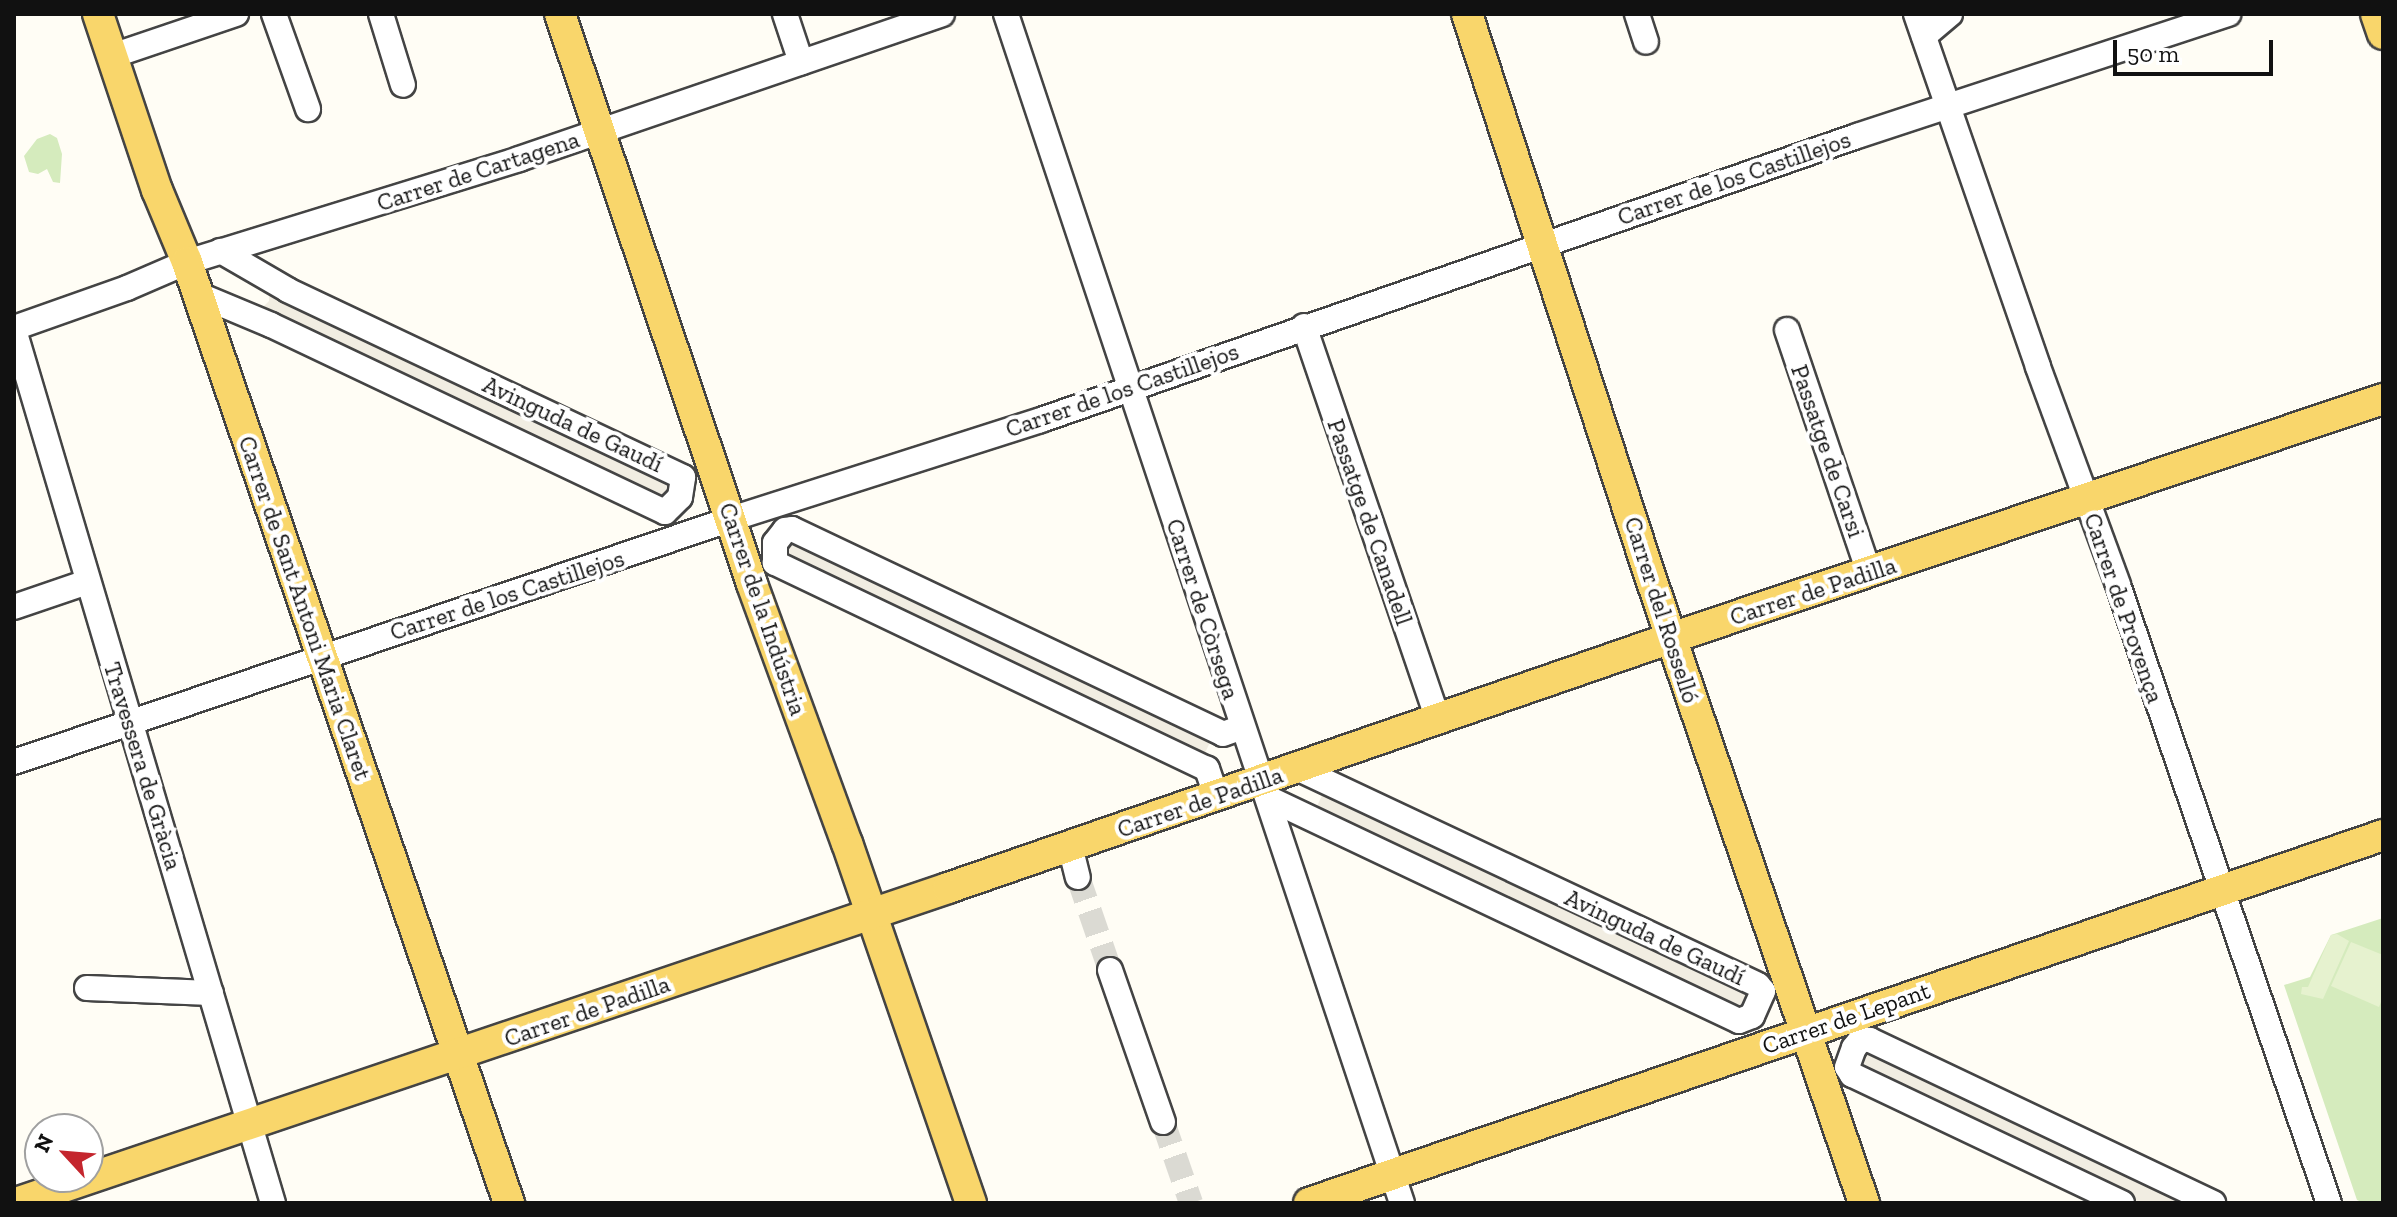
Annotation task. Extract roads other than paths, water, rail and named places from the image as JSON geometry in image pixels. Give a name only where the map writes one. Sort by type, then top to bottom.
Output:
[{"type":"main road","name":"Carrer de Sant Antoni Maria Claret","points":[[98,14],[157,190],[187,262],[509,1203]]},
{"type":"main road","name":"Carrer de la Indústria","points":[[560,14],[731,519],[971,1203]]},
{"type":"main road","name":"Carrer del Rosselló","points":[[1467,14],[1671,638],[1864,1203]]},
{"type":"main road","points":[[2376,14],[2383,34]]},
{"type":"main road","name":"Carrer de Padilla","points":[[16,1203],[459,1055],[1216,795],[1264,789],[1297,768],[1671,638],[2383,399]]},
{"type":"main road","name":"Carrer de Lepant","points":[[1309,1203],[2383,835]]},
{"type":"street","points":[[112,56],[236,14]]},
{"type":"street","points":[[274,14],[308,109]]},
{"type":"street","points":[[380,14],[403,85]]},
{"type":"street","points":[[785,14],[801,62]]},
{"type":"street","name":"Carrer de Cartagena","points":[[14,329],[127,288],[187,262],[601,132],[801,62],[882,23],[942,14]]},
{"type":"street","name":"Carrer de Còrsega","points":[[1006,14],[1402,1203]]},
{"type":"street","points":[[1637,14],[1646,42]]},
{"type":"street","points":[[1920,25],[1950,14]]},
{"type":"street","name":"Carrer de los Castillejos","points":[[14,762],[731,519],[1131,388],[1304,326],[2228,14]]},
{"type":"street","name":"Carrer de Provença","points":[[1920,25],[2329,1203]]},
{"type":"street","name":"Avinguda de Gaudí","points":[[197,294],[271,325],[665,512],[680,497],[683,477],[288,290],[221,251]]},
{"type":"street","name":"Passatge de Canadell","points":[[1304,326],[1438,719]]},
{"type":"street","name":"Travessera de Gràcia","points":[[14,329],[273,1203]]},
{"type":"street","name":"Passatge de Carsi","points":[[1787,330],[1869,572]]},
{"type":"street","points":[[1216,795],[1207,769],[775,563],[775,543],[785,530],[792,529],[1223,734],[1242,727]]},
{"type":"street","points":[[14,607],[87,582]]},
{"type":"street","name":"Avinguda de Gaudí","points":[[1264,789],[1739,1021],[1752,1016],[1763,991],[1758,985],[1297,768]]},
{"type":"street","points":[[1070,846],[1078,877]]},
{"type":"street","points":[[1110,970],[1163,1122]]},
{"type":"street","points":[[87,988],[211,993]]},
{"type":"street","points":[[2122,1203],[1852,1075],[1847,1067],[1854,1048],[1861,1039],[1870,1040],[2213,1203]]},
{"type":"tunnel","points":[[1078,877],[1110,970]]},
{"type":"tunnel","points":[[1163,1122],[1191,1203]]}]
